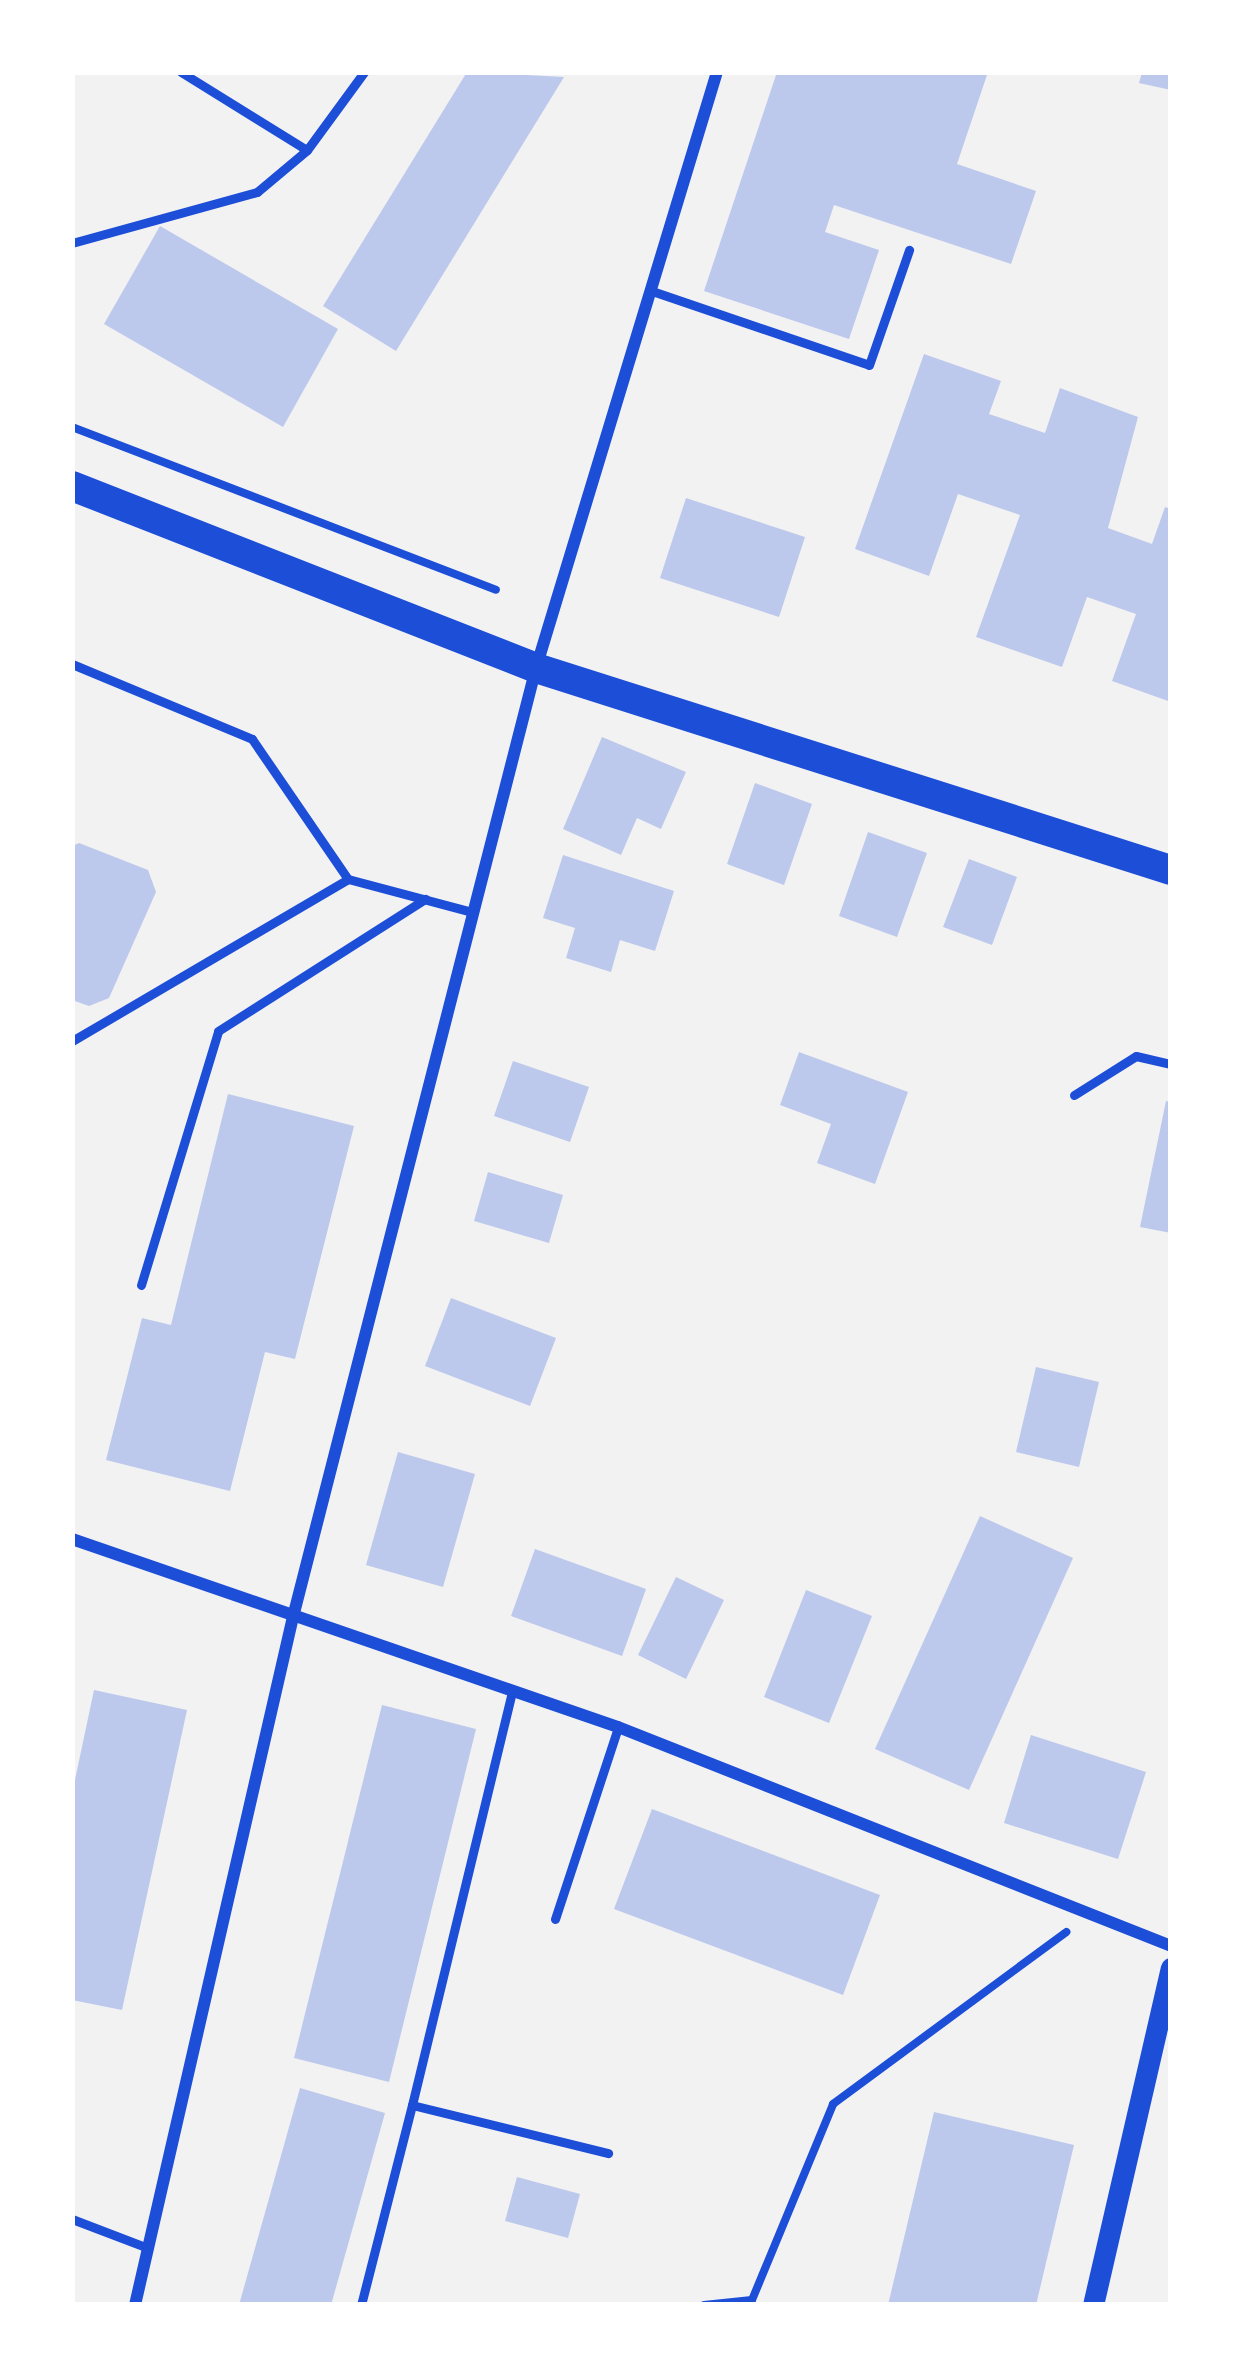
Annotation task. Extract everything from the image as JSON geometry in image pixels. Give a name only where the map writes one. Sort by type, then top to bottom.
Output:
[{"type":"main road","points":[[72,486],[536,668],[1171,870]]},
{"type":"street","points":[[135,2305],[293,1617],[472,912],[536,668],[717,72]]},
{"type":"street","points":[[72,1538],[618,1727],[1171,1946]]},
{"type":"street","points":[[1094,2305],[1171,1968]]},
{"type":"lane","points":[[181,72],[307,150]]},
{"type":"lane","points":[[72,243],[257,192],[307,150],[364,72]]},
{"type":"lane","points":[[652,291],[868,365],[909,250]]},
{"type":"lane","points":[[72,664],[252,739],[348,879],[472,912]]},
{"type":"lane","points":[[72,1041],[348,879]]},
{"type":"lane","points":[[141,1285],[218,1031],[425,899]]},
{"type":"lane","points":[[1075,1095],[1136,1056],[1171,1064]]},
{"type":"lane","points":[[361,2305],[512,1691]]},
{"type":"lane","points":[[555,1918],[618,1727]]},
{"type":"lane","points":[[412,2105],[608,2153]]},
{"type":"lane","points":[[72,2219],[148,2248]]},
{"type":"path","points":[[72,427],[496,590]]},
{"type":"path","points":[[704,2305],[752,2300],[833,2104],[1090,1914]]},
{"type":"building","points":[[467,72],[564,77],[396,351],[323,306]]},
{"type":"building","points":[[777,72],[988,72],[957,164],[1036,191],[1011,264],[834,205],[825,232],[879,250],[849,339],[704,291]]},
{"type":"building","points":[[1142,72],[1171,72],[1171,90],[1139,83]]},
{"type":"building","points":[[160,226],[338,329],[283,427],[104,324]]},
{"type":"building","points":[[924,354],[1001,381],[989,414],[1045,433],[1060,388],[1138,417],[1108,528],[1152,544],[1165,507],[1171,509],[1171,702],[1112,681],[1136,614],[1087,597],[1062,667],[976,637],[1020,515],[958,494],[929,576],[855,549]]},
{"type":"building","points":[[686,498],[805,537],[779,617],[660,578]]},
{"type":"building","points":[[602,737],[686,772],[661,829],[637,818],[621,855],[563,829]]},
{"type":"building","points":[[755,783],[812,804],[784,885],[727,864]]},
{"type":"building","points":[[868,832],[927,853],[897,937],[839,916]]},
{"type":"building","points":[[79,843],[148,870],[156,892],[109,998],[89,1006],[72,1000],[72,846]]},
{"type":"building","points":[[563,855],[674,891],[655,951],[620,940],[611,972],[566,958],[575,928],[543,918]]},
{"type":"building","points":[[969,859],[1017,877],[992,945],[943,927]]},
{"type":"building","points":[[799,1052],[908,1092],[875,1184],[817,1163],[831,1124],[780,1105]]},
{"type":"building","points":[[513,1061],[589,1087],[570,1142],[494,1116]]},
{"type":"building","points":[[228,1094],[354,1126],[295,1359],[265,1352],[230,1491],[106,1460],[142,1318],[171,1325]]},
{"type":"building","points":[[1166,1101],[1171,1102],[1171,1233],[1140,1227]]},
{"type":"building","points":[[488,1172],[563,1195],[549,1243],[474,1221]]},
{"type":"building","points":[[451,1298],[556,1338],[530,1406],[425,1366]]},
{"type":"building","points":[[1036,1367],[1099,1382],[1079,1467],[1016,1452]]},
{"type":"building","points":[[398,1452],[475,1474],[443,1587],[366,1565]]},
{"type":"building","points":[[980,1516],[1073,1558],[969,1790],[875,1749]]},
{"type":"building","points":[[535,1549],[646,1589],[622,1656],[511,1616]]},
{"type":"building","points":[[676,1577],[724,1600],[686,1679],[638,1655]]},
{"type":"building","points":[[806,1590],[872,1616],[829,1723],[764,1697]]},
{"type":"building","points":[[94,1690],[187,1710],[122,2010],[72,2000],[72,1794]]},
{"type":"building","points":[[382,1705],[476,1729],[389,2082],[294,2058]]},
{"type":"building","points":[[1031,1735],[1146,1772],[1118,1859],[1004,1823]]},
{"type":"building","points":[[652,1809],[880,1895],[843,1995],[614,1909]]},
{"type":"building","points":[[300,2088],[385,2113],[331,2305],[239,2305]]},
{"type":"building","points":[[934,2112],[1074,2145],[1036,2305],[888,2305]]},
{"type":"building","points":[[517,2177],[580,2194],[568,2238],[505,2221]]}]
